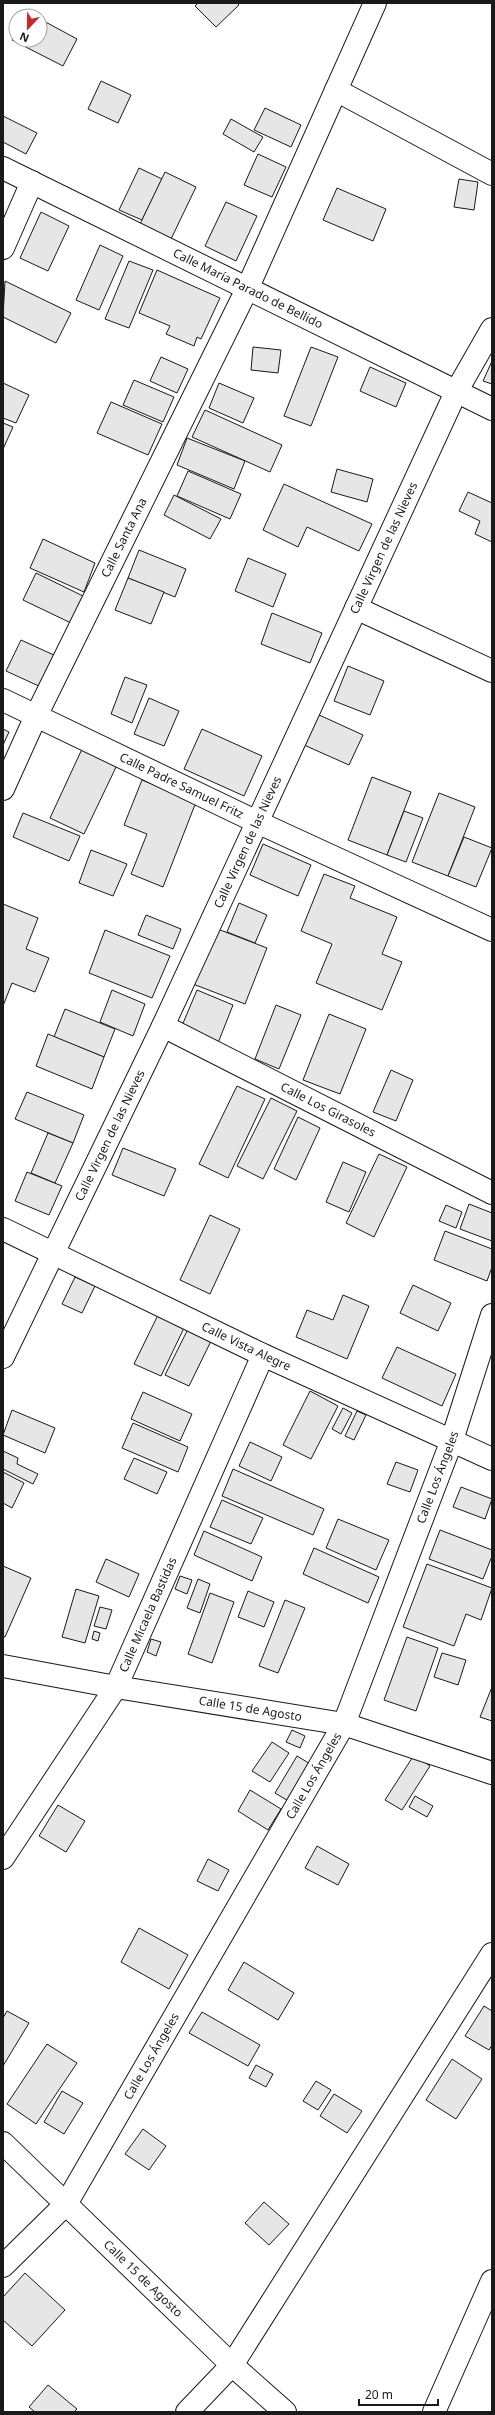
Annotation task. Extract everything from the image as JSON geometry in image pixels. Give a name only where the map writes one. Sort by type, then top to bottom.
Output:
[{"type":"street","name":"Calle Santa Ana","points":[[3,789],[36,716],[248,287],[375,3]]},
{"type":"street","points":[[336,90],[492,174]]},
{"type":"street","name":"Calle María Parado de Bellido","points":[[3,168],[248,287],[492,409]]},
{"type":"street","points":[[3,248],[32,182]]},
{"type":"street","name":"Calle Virgen de las Nieves","points":[[3,1357],[52,1253],[164,1026],[456,392],[492,329]]},
{"type":"street","points":[[356,608],[492,670]]},
{"type":"street","name":"Calle Padre Samuel Fritz","points":[[3,700],[257,822],[492,930]]},
{"type":"street","name":"Calle Los Girasoles","points":[[164,1026],[492,1193]]},
{"type":"street","name":"Calle Vista Alegre","points":[[3,1229],[263,1355],[452,1440],[492,1460]]},
{"type":"street","name":"Calle Los Ángeles","points":[[3,2266],[66,2204],[344,1724],[452,1440],[492,1315]]},
{"type":"street","name":"Calle Micaela Bastidas","points":[[3,1858],[116,1687],[263,1355]]},
{"type":"street","name":"Calle 15 de Agosto","points":[[3,1666],[116,1687],[344,1724],[492,1773]]},
{"type":"street","points":[[187,2412],[232,2365],[492,1954]]},
{"type":"street","name":"Calle 15 de Agosto","points":[[3,2144],[232,2365],[285,2412]]},
{"type":"street","points":[[434,2412],[492,2281]]},
{"type":"building","points":[[198,3],[237,3],[239,5],[216,27],[195,6]]},
{"type":"building","points":[[48,23],[77,39],[63,66],[28,48],[48,48]]},
{"type":"building","points":[[101,81],[131,95],[118,123],[88,109]]},
{"type":"building","points":[[265,108],[301,125],[291,147],[254,130]]},
{"type":"building","points":[[3,116],[37,133],[26,154],[3,142]]},
{"type":"building","points":[[231,119],[263,137],[254,152],[223,134]]},
{"type":"building","points":[[258,154],[286,167],[272,197],[244,185]]},
{"type":"building","points":[[139,168],[162,179],[142,220],[119,210]]},
{"type":"building","points":[[165,172],[196,187],[171,239],[140,224]]},
{"type":"building","points":[[459,179],[478,182],[474,210],[454,207]]},
{"type":"building","points":[[337,188],[386,209],[373,241],[323,220]]},
{"type":"building","points":[[226,202],[257,216],[236,261],[205,246]]},
{"type":"building","points":[[41,212],[69,226],[48,271],[20,258]]},
{"type":"building","points":[[100,245],[123,256],[99,310],[76,300]]},
{"type":"building","points":[[129,261],[153,270],[129,328],[105,319]]},
{"type":"building","points":[[157,270],[220,298],[201,339],[197,337],[194,346],[166,334],[170,326],[139,313]]},
{"type":"building","points":[[5,281],[71,313],[56,343],[3,317]]},
{"type":"building","points":[[253,347],[281,350],[278,373],[251,370]]},
{"type":"building","points":[[311,347],[338,357],[311,426],[284,416]]},
{"type":"building","points":[[161,357],[188,369],[177,393],[150,381]]},
{"type":"building","points":[[492,361],[492,384],[483,381]]},
{"type":"building","points":[[370,367],[406,383],[396,407],[360,391]]},
{"type":"building","points":[[134,380],[174,397],[163,422],[123,405]]},
{"type":"building","points":[[3,383],[29,395],[16,423],[3,418]]},
{"type":"building","points":[[219,383],[254,398],[243,423],[209,408]]},
{"type":"building","points":[[111,402],[162,424],[148,455],[97,433]]},
{"type":"building","points":[[205,410],[282,445],[270,472],[192,437]]},
{"type":"building","points":[[3,423],[13,427],[3,449]]},
{"type":"building","points":[[187,438],[245,461],[234,489],[177,465]]},
{"type":"building","points":[[337,469],[373,479],[367,502],[331,492]]},
{"type":"building","points":[[188,471],[241,494],[230,519],[177,496]]},
{"type":"building","points":[[284,484],[372,524],[359,551],[307,527],[298,547],[263,530]]},
{"type":"building","points":[[468,492],[492,503],[492,542],[475,534],[480,521],[459,511]]},
{"type":"building","points":[[174,495],[221,519],[210,539],[164,515]]},
{"type":"building","points":[[43,539],[95,563],[84,592],[30,568]]},
{"type":"building","points":[[139,550],[186,569],[175,597],[128,578]]},
{"type":"building","points":[[248,558],[286,574],[273,607],[235,591]]},
{"type":"building","points":[[36,573],[83,596],[71,623],[23,600]]},
{"type":"building","points":[[128,578],[164,592],[151,624],[115,610]]},
{"type":"building","points":[[272,613],[322,633],[310,663],[261,644]]},
{"type":"building","points":[[21,640],[56,656],[41,687],[6,671]]},
{"type":"building","points":[[348,666],[384,681],[370,715],[334,701]]},
{"type":"building","points":[[125,677],[147,685],[132,723],[111,714]]},
{"type":"building","points":[[149,698],[179,711],[164,746],[134,734]]},
{"type":"building","points":[[317,714],[363,735],[349,765],[304,745]]},
{"type":"building","points":[[3,729],[9,732],[3,745]]},
{"type":"building","points":[[202,729],[262,756],[244,796],[184,769]]},
{"type":"building","points":[[82,749],[117,765],[84,834],[50,818]]},
{"type":"building","points":[[372,777],[411,792],[387,855],[348,840]]},
{"type":"building","points":[[142,780],[196,802],[163,887],[131,874],[147,834],[124,825]]},
{"type":"building","points":[[439,793],[475,807],[448,876],[412,862]]},
{"type":"building","points":[[404,811],[423,818],[406,862],[387,855]]},
{"type":"building","points":[[23,813],[80,836],[69,861],[13,837]]},
{"type":"building","points":[[464,837],[492,848],[476,887],[448,876]]},
{"type":"building","points":[[263,844],[311,865],[298,896],[250,875]]},
{"type":"building","points":[[91,850],[127,864],[113,896],[79,883]]},
{"type":"building","points":[[324,874],[355,886],[350,898],[397,917],[382,954],[402,962],[382,1010],[316,983],[332,944],[301,931]]},
{"type":"building","points":[[239,903],[267,915],[255,943],[227,932]]},
{"type":"building","points":[[3,904],[38,918],[26,949],[49,958],[35,992],[12,983],[3,1006]]},
{"type":"building","points":[[146,915],[181,929],[173,949],[138,935]]},
{"type":"building","points":[[215,928],[267,948],[245,1004],[193,984]]},
{"type":"building","points":[[105,930],[170,956],[152,998],[89,973]]},
{"type":"building","points":[[112,990],[145,1004],[133,1036],[100,1022]]},
{"type":"building","points":[[197,990],[233,1005],[218,1043],[181,1028]]},
{"type":"building","points":[[276,1005],[301,1015],[279,1069],[255,1059]]},
{"type":"building","points":[[65,1009],[115,1029],[104,1057],[54,1037]]},
{"type":"building","points":[[329,1014],[366,1029],[340,1094],[303,1080]]},
{"type":"building","points":[[48,1034],[104,1057],[92,1089],[36,1066]]},
{"type":"building","points":[[391,1070],[413,1080],[396,1121],[373,1112]]},
{"type":"building","points":[[237,1086],[265,1099],[228,1178],[199,1164]]},
{"type":"building","points":[[27,1092],[84,1115],[73,1143],[15,1119]]},
{"type":"building","points":[[271,1098],[297,1111],[263,1179],[237,1166]]},
{"type":"building","points":[[298,1117],[320,1128],[296,1180],[274,1169]]},
{"type":"building","points":[[48,1133],[73,1143],[55,1183],[31,1173]]},
{"type":"building","points":[[123,1148],[176,1169],[164,1196],[112,1175]]},
{"type":"building","points":[[379,1154],[407,1167],[374,1237],[346,1223]]},
{"type":"building","points":[[343,1162],[366,1172],[349,1212],[326,1202]]},
{"type":"building","points":[[27,1172],[62,1186],[49,1215],[15,1201]]},
{"type":"building","points":[[469,1204],[492,1213],[492,1241],[460,1229]]},
{"type":"building","points":[[446,1205],[462,1212],[456,1228],[439,1221]]},
{"type":"building","points":[[210,1215],[240,1229],[210,1294],[180,1280]]},
{"type":"building","points":[[445,1231],[492,1249],[492,1267],[487,1281],[434,1260]]},
{"type":"building","points":[[75,1277],[95,1286],[82,1313],[62,1304]]},
{"type":"building","points":[[413,1285],[451,1303],[438,1331],[400,1313]]},
{"type":"building","points":[[343,1295],[369,1306],[347,1359],[296,1337],[307,1310],[333,1320]]},
{"type":"building","points":[[158,1315],[184,1328],[161,1376],[134,1364]]},
{"type":"building","points":[[188,1329],[211,1341],[189,1386],[165,1375]]},
{"type":"building","points":[[397,1347],[456,1374],[442,1406],[382,1378]]},
{"type":"building","points":[[310,1391],[338,1406],[311,1459],[283,1445]]},
{"type":"building","points":[[143,1392],[192,1414],[180,1441],[131,1419]]},
{"type":"building","points":[[343,1408],[352,1413],[341,1434],[332,1429]]},
{"type":"building","points":[[12,1410],[55,1428],[45,1453],[3,1435]]},
{"type":"building","points":[[357,1411],[366,1415],[354,1440],[345,1436]]},
{"type":"building","points":[[133,1423],[188,1447],[178,1472],[122,1448]]},
{"type":"building","points":[[250,1442],[282,1457],[271,1481],[239,1466]]},
{"type":"building","points":[[3,1451],[18,1458],[17,1464],[38,1474],[33,1484],[3,1469]]},
{"type":"building","points":[[134,1458],[167,1472],[157,1494],[124,1479]]},
{"type":"building","points":[[396,1462],[418,1470],[410,1492],[387,1484]]},
{"type":"building","points":[[233,1469],[324,1509],[313,1535],[222,1496]]},
{"type":"building","points":[[3,1472],[24,1483],[12,1508],[3,1503]]},
{"type":"building","points":[[461,1487],[492,1499],[485,1519],[453,1507]]},
{"type":"building","points":[[222,1500],[263,1518],[251,1544],[210,1527]]},
{"type":"building","points":[[338,1519],[389,1540],[376,1570],[326,1548]]},
{"type":"building","points":[[440,1530],[492,1550],[492,1556],[483,1579],[429,1559]]},
{"type":"building","points":[[204,1531],[262,1557],[252,1581],[194,1555]]},
{"type":"building","points":[[314,1548],[379,1577],[368,1603],[303,1574]]},
{"type":"building","points":[[106,1559],[139,1574],[129,1597],[96,1582]]},
{"type":"building","points":[[427,1564],[492,1588],[481,1620],[466,1614],[454,1646],[403,1627]]},
{"type":"building","points":[[3,1566],[31,1578],[5,1637],[3,1636]]},
{"type":"building","points":[[180,1576],[192,1580],[187,1594],[175,1589]]},
{"type":"building","points":[[198,1579],[210,1584],[200,1613],[187,1608]]},
{"type":"building","points":[[76,1589],[99,1596],[85,1643],[62,1637]]},
{"type":"building","points":[[248,1591],[274,1602],[264,1627],[238,1617]]},
{"type":"building","points":[[210,1593],[234,1602],[212,1663],[188,1654]]},
{"type":"building","points":[[285,1600],[305,1608],[278,1673],[259,1666]]},
{"type":"building","points":[[100,1607],[112,1610],[106,1629],[94,1626]]},
{"type":"building","points":[[94,1631],[100,1633],[98,1641],[92,1639]]},
{"type":"building","points":[[407,1637],[438,1648],[416,1711],[384,1700]]},
{"type":"building","points":[[151,1639],[161,1642],[156,1656],[147,1652]]},
{"type":"building","points":[[442,1653],[466,1660],[458,1685],[434,1677]]},
{"type":"building","points":[[492,1687],[492,1721],[480,1717]]},
{"type":"building","points":[[292,1730],[305,1736],[300,1748],[286,1742]]},
{"type":"building","points":[[272,1742],[289,1753],[270,1782],[252,1771]]},
{"type":"building","points":[[414,1755],[430,1766],[402,1810],[385,1800]]},
{"type":"building","points":[[297,1756],[312,1765],[290,1802],[275,1793]]},
{"type":"building","points":[[250,1790],[281,1809],[268,1830],[238,1811]]},
{"type":"building","points":[[415,1796],[433,1806],[427,1817],[409,1807]]},
{"type":"building","points":[[58,1805],[85,1821],[66,1852],[39,1836]]},
{"type":"building","points":[[317,1846],[349,1864],[338,1885],[305,1868]]},
{"type":"building","points":[[208,1859],[229,1870],[218,1891],[197,1881]]},
{"type":"building","points":[[139,1928],[188,1955],[169,1989],[121,1962]]},
{"type":"building","points":[[244,1962],[294,1993],[278,2020],[228,1990]]},
{"type":"building","points":[[484,2006],[492,2011],[492,2045],[489,2050],[465,2036]]},
{"type":"building","points":[[7,2011],[29,2023],[3,2066],[3,2018]]},
{"type":"building","points":[[202,2012],[260,2045],[248,2066],[189,2033]]},
{"type":"building","points":[[47,2044],[77,2063],[36,2124],[7,2104]]},
{"type":"building","points":[[452,2059],[482,2079],[456,2119],[426,2100]]},
{"type":"building","points":[[256,2065],[273,2074],[266,2087],[249,2078]]},
{"type":"building","points":[[316,2081],[331,2090],[318,2110],[303,2101]]},
{"type":"building","points":[[62,2091],[83,2103],[64,2134],[44,2122]]},
{"type":"building","points":[[334,2094],[362,2111],[347,2133],[320,2116]]},
{"type":"building","points":[[143,2129],[166,2146],[149,2170],[125,2154]]},
{"type":"building","points":[[264,2202],[289,2224],[269,2245],[245,2223]]},
{"type":"building","points":[[25,2273],[65,2310],[32,2346],[3,2320],[3,2297]]},
{"type":"building","points":[[48,2385],[77,2409],[74,2412],[35,2412],[29,2407]]}]
